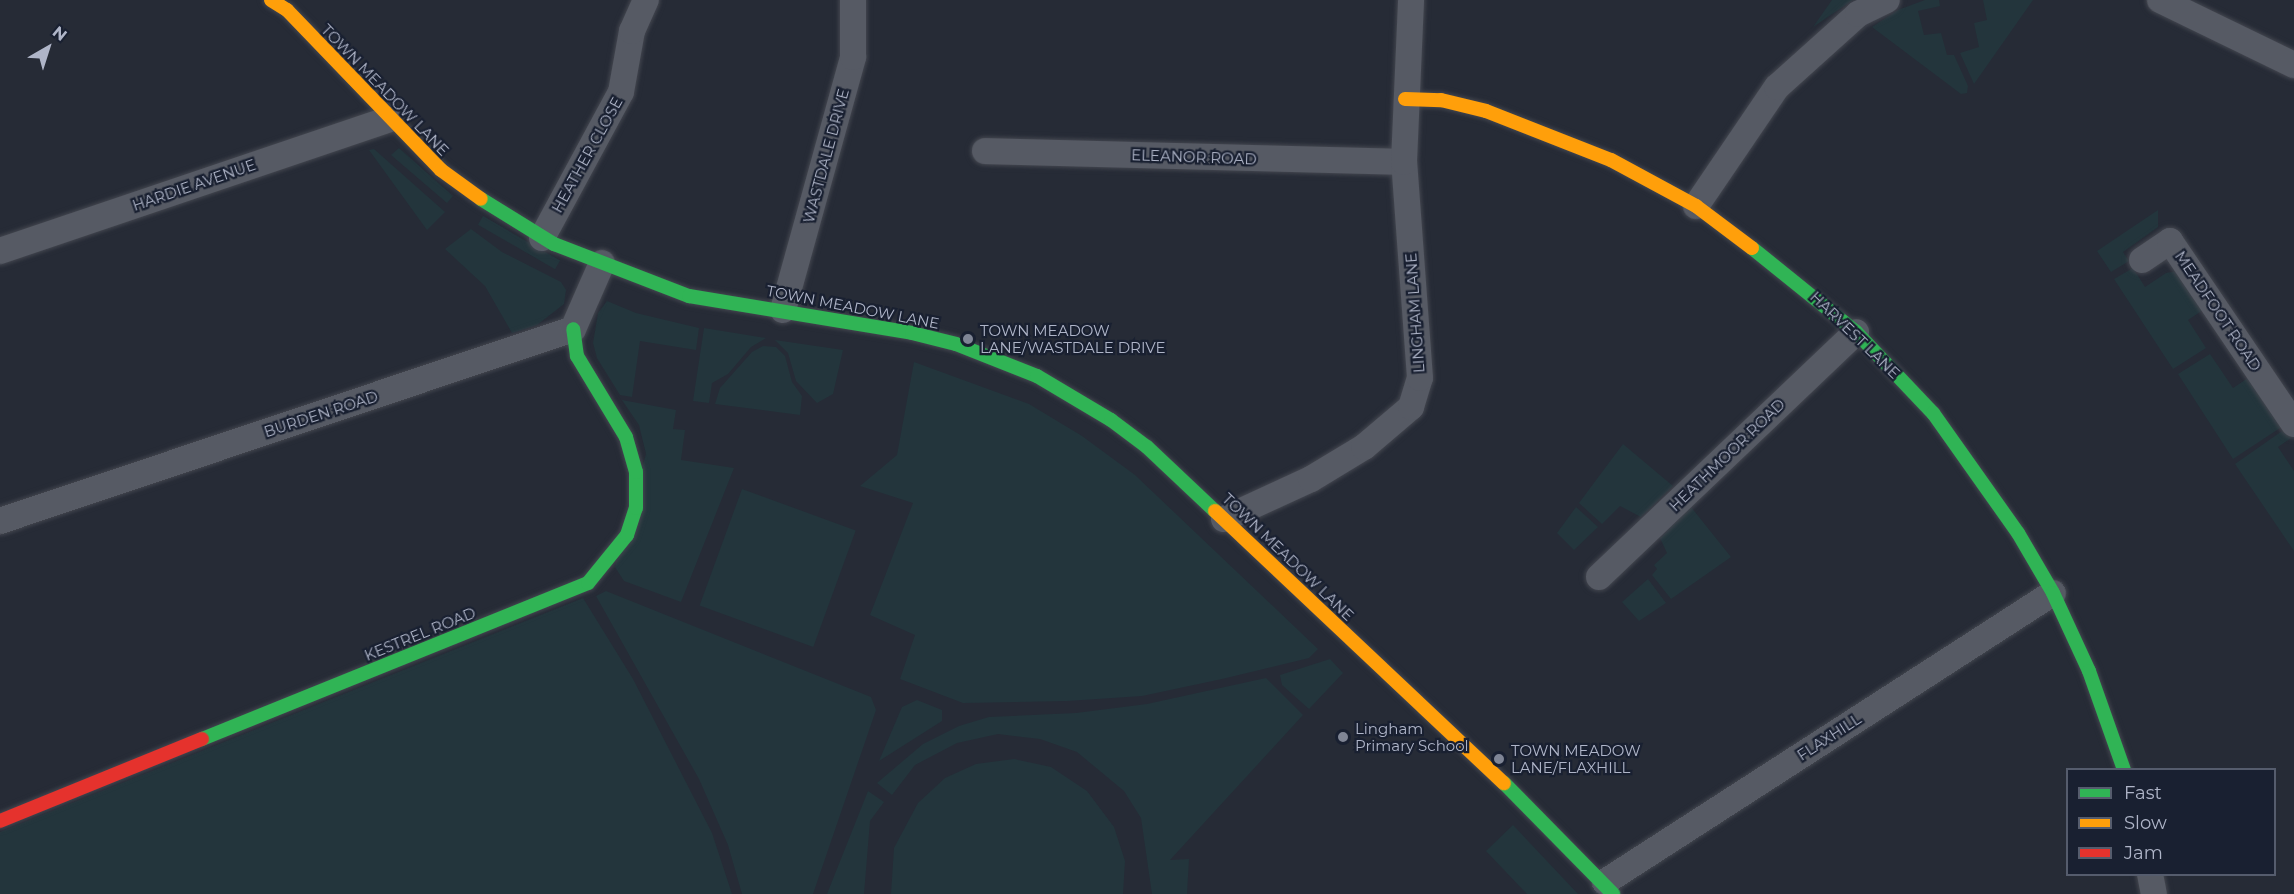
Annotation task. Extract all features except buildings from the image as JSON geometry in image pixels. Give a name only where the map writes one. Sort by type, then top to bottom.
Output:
[{"type":"street","name":"WASTDALE DRIVE","points":[[783,310],[853,57],[853,0]]},
{"type":"street","name":"LINGHAM LANE","points":[[1224,519],[1337,463],[1364,447],[1411,407],[1420,378],[1404,162],[1411,0]]},
{"type":"street","points":[[1696,206],[1777,87],[1858,14],[1887,0]]},
{"type":"street","points":[[2160,0],[2294,65]]},
{"type":"street","name":"HEATHER CLOSE","points":[[542,238],[621,92],[632,31],[644,1]]},
{"type":"street","name":"TOWN MEADOW LANE","points":[[285,3],[388,120],[441,170],[505,217],[542,238],[602,264],[689,296],[783,310],[945,341],[1036,376],[1111,420],[1147,447],[1224,519],[1609,888]]},
{"type":"street","name":"HARVEST LANE","points":[[1405,99],[1441,100],[1475,108],[1549,133],[1611,160],[1696,206],[1798,282],[1856,332],[1939,422],[2018,533],[2053,593],[2089,671],[2123,768]]},
{"type":"street","name":"HARDIE AVENUE","points":[[0,251],[388,120]]},
{"type":"street","name":"ELEANOR ROAD","points":[[985,151],[1404,162]]},
{"type":"street","name":"MEADFOOT ROAD","points":[[2142,260],[2170,241],[2291,412]]},
{"type":"street","points":[[573,330],[602,264]]},
{"type":"street","name":"BURDEN ROAD","points":[[0,521],[573,330]]},
{"type":"street","name":"KESTREL ROAD","points":[[0,821],[588,583],[627,535],[636,508],[636,472],[626,437],[577,356],[573,330]]},
{"type":"street","name":"HEATHMOOR ROAD","points":[[1599,577],[1856,332]]},
{"type":"street","name":"FLAXHILL","points":[[1609,888],[2053,593]]},
{"type":"street","points":[[2150,876],[2154,894]]},
{"type":"shaded area","points":[[1832,0],[1853,0],[1813,27]]},
{"type":"shaded area","points":[[1925,0],[1939,0],[1940,6],[1918,11],[1924,35],[1941,33],[1947,55],[1954,55],[1968,86],[1967,93],[1961,94],[1872,27],[1898,10]]},
{"type":"shaded area","points":[[1983,0],[2033,0],[1974,84],[1960,53],[1979,47],[1974,23],[1987,20]]},
{"type":"shaded area","points":[[399,148],[453,196],[447,203],[391,155]]},
{"type":"shaded area","points":[[374,149],[445,212],[427,230],[369,150]]},
{"type":"shaded area","points":[[2158,210],[2158,227],[2123,252],[2129,261],[2111,272],[2097,251]]},
{"type":"shaded area","points":[[483,216],[560,260],[555,269],[478,225]]},
{"type":"shaded area","points":[[471,229],[502,252],[561,282],[566,290],[564,304],[537,325],[512,333],[485,286],[445,249]]},
{"type":"shaded area","points":[[2133,268],[2145,287],[2166,273],[2178,271],[2206,308],[2188,320],[2206,348],[2173,369],[2114,279]]},
{"type":"shaded area","points":[[607,301],[636,313],[699,328],[696,350],[640,341],[632,397],[620,395],[597,358],[593,343],[598,313]]},
{"type":"shaded area","points":[[704,328],[766,338],[751,347],[728,374],[712,383],[709,403],[693,401]]},
{"type":"shaded area","points":[[775,340],[843,350],[833,394],[817,403],[796,381],[788,353]]},
{"type":"shaded area","points":[[763,346],[776,347],[785,356],[792,382],[802,396],[800,415],[715,404],[720,388],[752,352]]},
{"type":"shaded area","points":[[2210,354],[2233,388],[2251,376],[2283,426],[2233,459],[2178,374]]},
{"type":"shaded area","points":[[914,362],[1029,404],[1082,436],[1135,475],[1318,649],[1309,658],[1142,696],[1067,701],[963,703],[900,679],[915,635],[870,615],[913,503],[860,486],[897,455]]},
{"type":"shaded area","points":[[622,400],[676,410],[673,429],[685,430],[681,460],[734,468],[681,602],[624,581],[615,567],[646,454],[639,425]]},
{"type":"shaded area","points":[[2285,429],[2291,438],[2278,447],[2294,471],[2294,551],[2235,464]]},
{"type":"shaded area","points":[[1623,444],[1673,486],[1641,517],[1620,506],[1602,524],[1579,503]]},
{"type":"shaded area","points":[[742,489],[856,530],[813,647],[700,606]]},
{"type":"shaded area","points":[[1576,507],[1598,527],[1574,550],[1557,533]]},
{"type":"shaded area","points":[[1691,507],[1731,557],[1671,599],[1652,575],[1657,569],[1654,565],[1667,553],[1660,538]]},
{"type":"shaded area","points":[[1648,579],[1666,603],[1639,621],[1622,602]]},
{"type":"shaded area","points":[[606,591],[871,697],[876,710],[813,894],[742,894],[728,845],[699,779],[596,596]]},
{"type":"shaded area","points":[[583,598],[633,679],[712,833],[732,894],[0,894],[0,832]]},
{"type":"shaded area","points":[[1330,659],[1343,673],[1309,709],[1282,685],[1280,675]]},
{"type":"shaded area","points":[[1266,678],[1303,715],[1170,860],[1189,859],[1187,894],[1152,894],[1141,818],[1124,791],[1077,752],[1040,739],[998,734],[957,743],[915,765],[892,795],[877,783],[923,744],[959,726],[989,717],[1076,713],[1147,704]]},
{"type":"shaded area","points":[[917,700],[942,710],[942,721],[879,761],[902,707]]},
{"type":"shaded area","points":[[1014,759],[1051,767],[1087,791],[1114,827],[1125,861],[1123,894],[891,894],[894,848],[918,803],[945,778],[976,764]]},
{"type":"shaded area","points":[[868,791],[884,802],[870,821],[864,894],[827,894]]},
{"type":"shaded area","points":[[1513,825],[1578,894],[1527,894],[1486,851]]},
{"type":"traffic: fast","points":[[481,199],[554,244],[689,296],[912,333],[956,344],[1037,376],[1111,420],[1147,447],[1215,511]]},
{"type":"traffic: fast","points":[[1752,248],[1856,332],[1933,413],[2018,533],[2053,593],[2089,671],[2123,768]]},
{"type":"traffic: fast","points":[[202,739],[588,583],[627,535],[636,508],[636,472],[626,437],[577,356],[573,329]]},
{"type":"traffic: fast","points":[[1504,783],[1613,894]]},
{"type":"traffic: slow","points":[[271,0],[287,10],[441,170],[481,199]]},
{"type":"traffic: slow","points":[[1405,99],[1441,100],[1486,111],[1611,160],[1696,206],[1752,248]]},
{"type":"traffic: slow","points":[[1215,511],[1504,783]]},
{"type":"traffic: jam","points":[[0,821],[202,739]]},
{"type":"place","name":"TOWN MEADOW LANE/WASTDALE DRIVE","points":[[968,339]]},
{"type":"place","name":"Lingham Primary School","points":[[1343,737]]},
{"type":"place","name":"TOWN MEADOW LANE/FLAXHILL","points":[[1499,759]]}]
